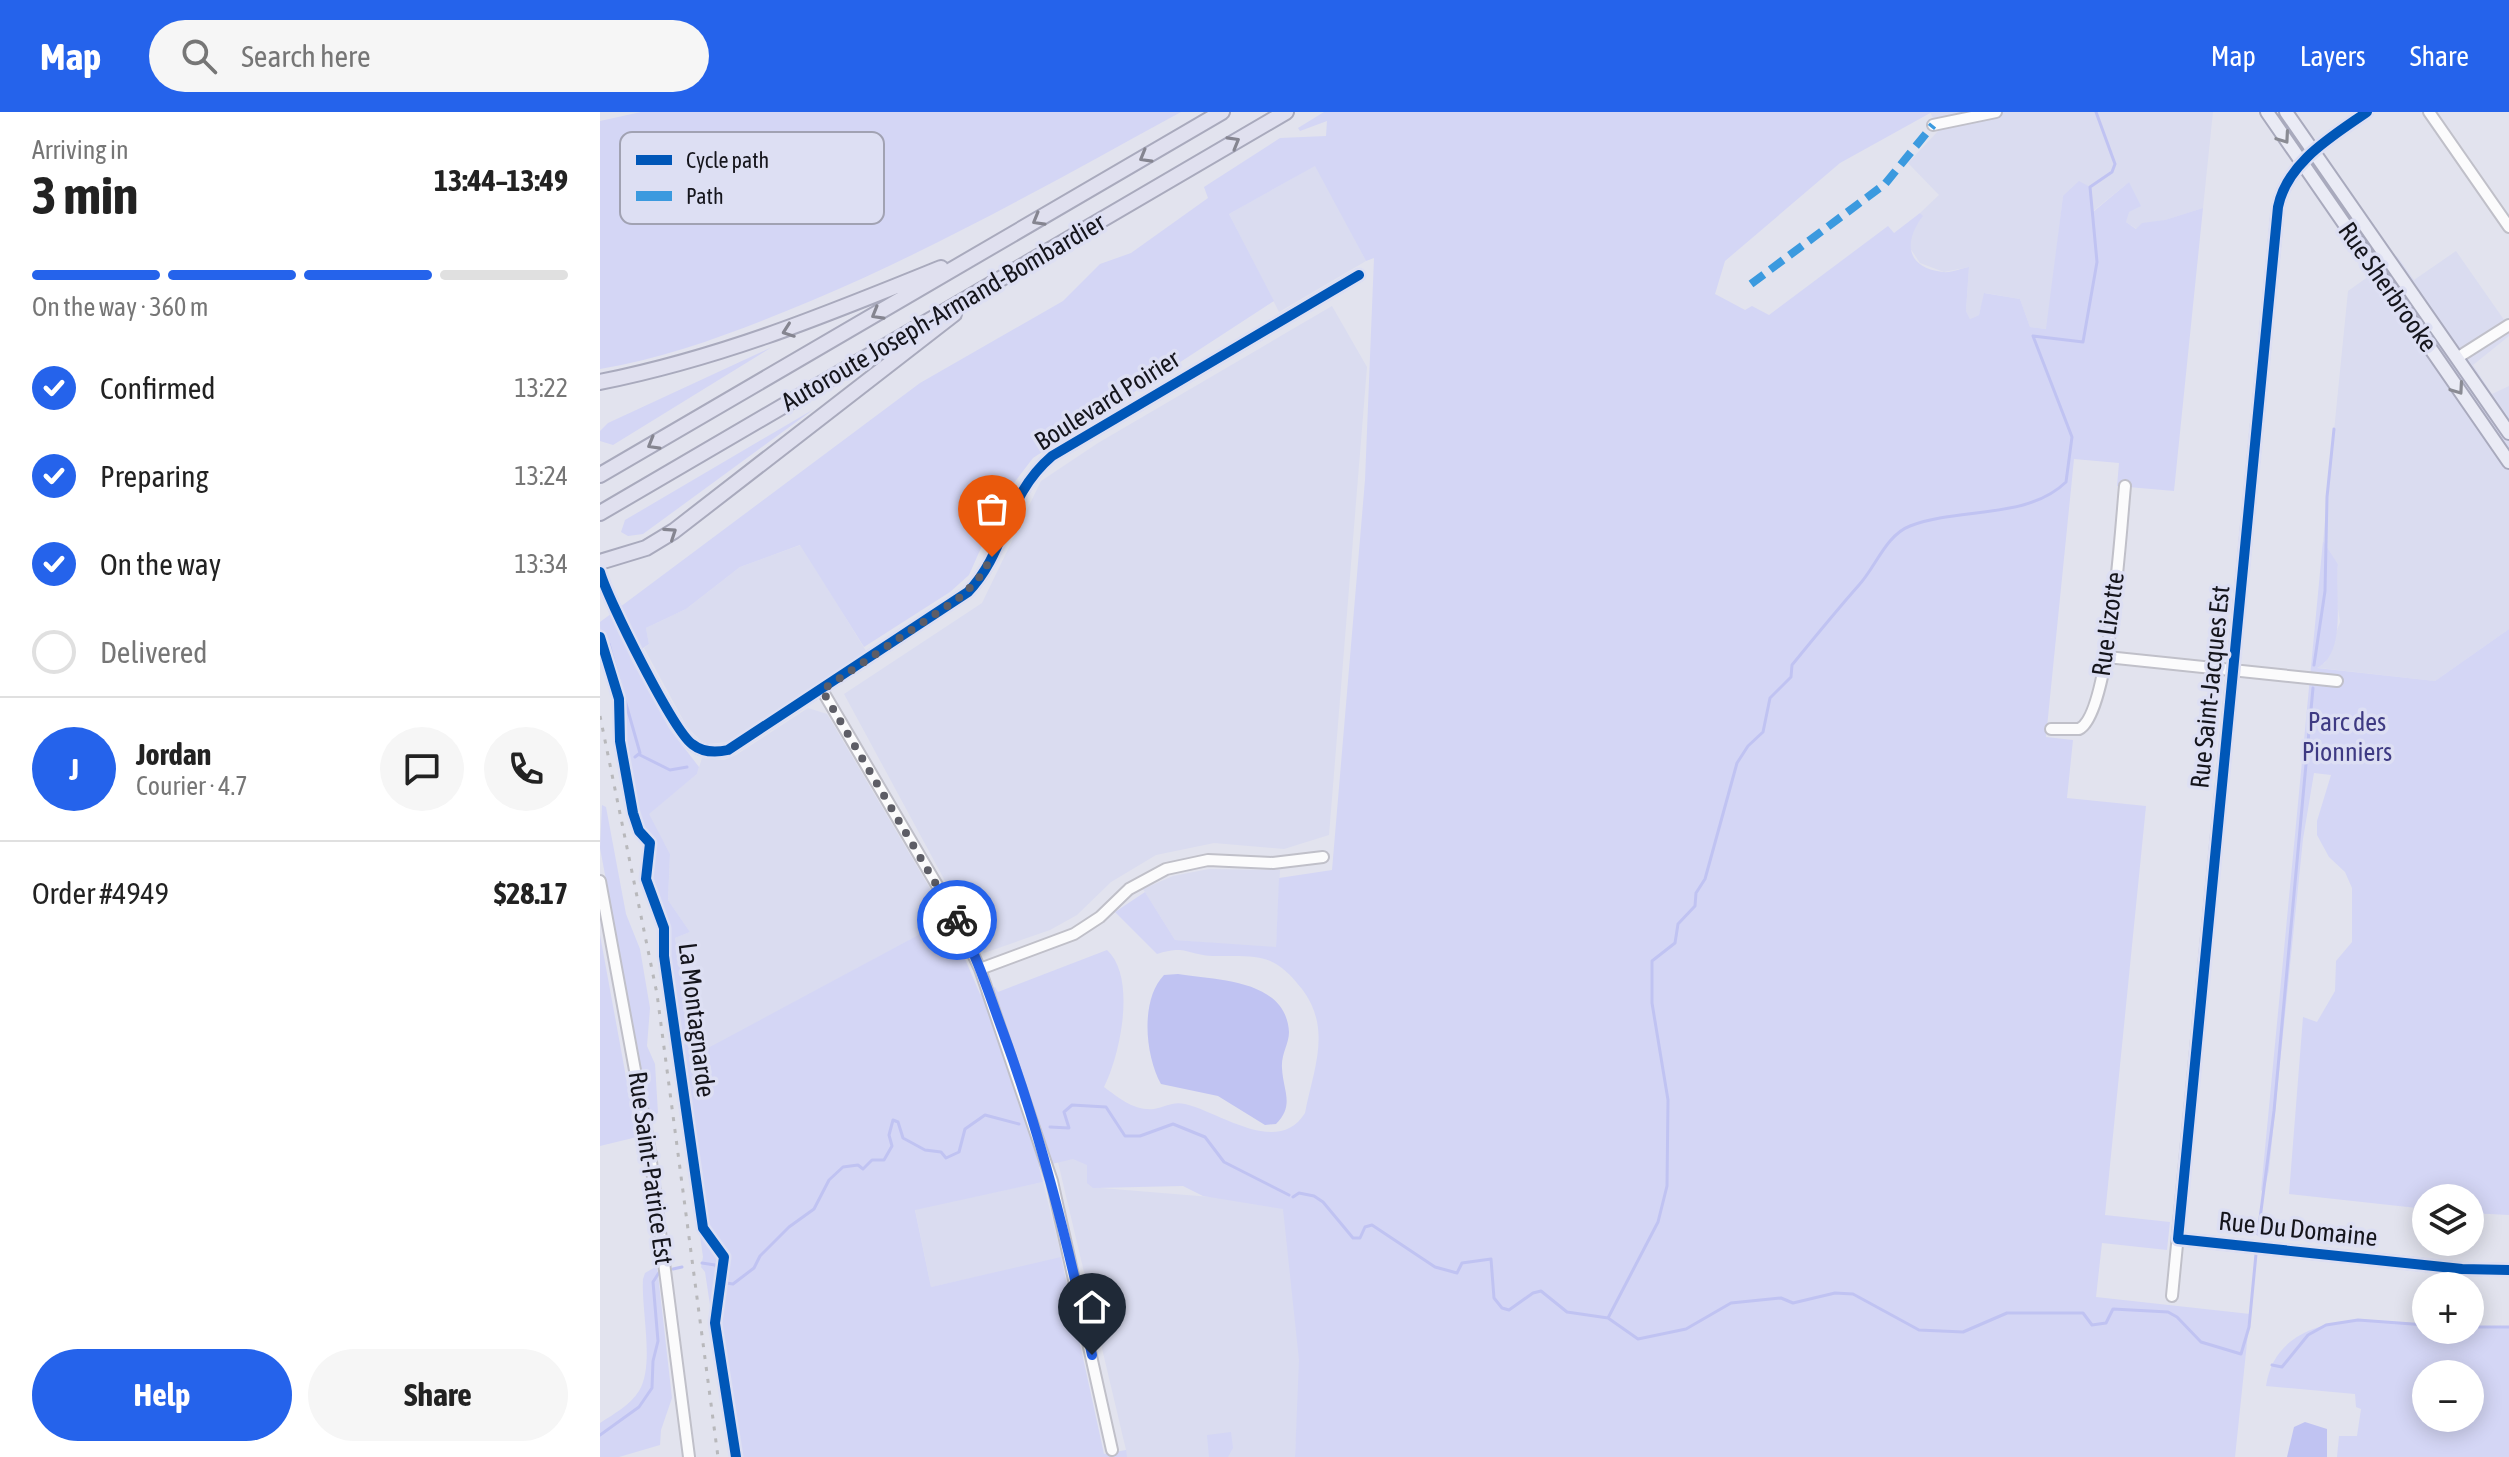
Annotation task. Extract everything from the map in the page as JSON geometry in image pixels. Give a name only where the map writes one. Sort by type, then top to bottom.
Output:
[{"type":"highway","name":"Autoroute Joseph-Armand-Bombardier","points":[[600,475],[1222,112]]},
{"type":"highway","name":"Autoroute Joseph-Armand-Bombardier","points":[[600,513],[1286,112]]},
{"type":"highway","points":[[600,382],[709,357],[785,332],[993,246]]},
{"type":"highway","points":[[600,562],[646,548],[674,531],[988,286]]},
{"type":"main road","name":"Rue Sherbrooke","points":[[2267,112],[2509,462]]},
{"type":"main road","name":"Rue Sherbrooke","points":[[2286,112],[2509,433]]},
{"type":"street","points":[[1933,125],[1996,112]]},
{"type":"street","name":"Rue Saint-Jacques Est","points":[[2172,1296],[2278,207],[2284,185],[2303,163],[2367,112]]},
{"type":"street","points":[[2429,112],[2509,227]]},
{"type":"street","name":"Boulevard Poirier","points":[[600,572],[610,601],[675,721],[695,746],[714,752],[728,750],[972,587],[995,552],[1019,493],[1052,456],[1359,275]]},
{"type":"street","points":[[2457,358],[2509,325]]},
{"type":"street","name":"Rue Lizotte","points":[[2051,729],[2079,729],[2087,723],[2107,657],[2125,486]]},
{"type":"street","points":[[2107,657],[2337,681]]},
{"type":"street","points":[[822,690],[954,914],[980,969],[1052,1181],[1112,1450]]},
{"type":"street","points":[[980,969],[1086,927],[1129,889],[1166,869],[1208,860],[1273,863],[1323,857]]},
{"type":"street","name":"Rue Saint-Patrice Est","points":[[600,881],[649,1146],[689,1457]]},
{"type":"street","name":"Rue Du Domaine","points":[[2178,1239],[2462,1269],[2509,1270]]},
{"type":"shaded area","points":[[1930,112],[2213,112],[2203,208],[2137,229],[2126,222],[2129,182],[2092,212],[2063,196],[2047,329],[2030,327],[2020,299],[1985,293],[1979,315],[1970,319],[1966,311],[1969,267],[1944,272],[1920,263],[1908,245],[1912,231],[1922,217],[1920,213],[1939,195],[1908,163],[1939,130]]},
{"type":"shaded area","points":[[1316,165],[1366,261],[1279,312],[1229,214]]},
{"type":"shaded area","points":[[2456,251],[2509,327],[2509,336],[2473,365],[2492,394],[2509,386],[2509,629],[2435,681],[2311,667],[2325,663],[2340,622],[2335,589],[2338,564],[2323,541],[2348,291],[2397,256],[2414,280]]},
{"type":"shaded area","points":[[1332,306],[1367,367],[1329,835],[1284,849],[1214,843],[1156,855],[1111,882],[1077,915],[1050,930],[984,953],[844,694],[982,603],[1041,481],[1098,443]]},
{"type":"shaded area","points":[[801,545],[866,651],[727,742],[708,744],[687,727],[644,648],[649,644],[646,628],[686,609],[740,567]]},
{"type":"shaded area","points":[[808,708],[827,714],[948,919],[695,1056],[675,938],[690,932],[668,900],[670,854],[648,814],[697,774],[702,758],[724,760],[736,755]]},
{"type":"shaded area","points":[[1209,869],[1280,870],[1276,948],[1175,940],[1143,889],[1173,876]]},
{"type":"shaded area","points":[[1178,974],[1247,985],[1276,1001],[1285,1015],[1289,1032],[1282,1068],[1287,1104],[1276,1124],[1265,1125],[1218,1096],[1161,1084],[1151,1058],[1148,1013],[1156,986],[1164,975]]},
{"type":"shaded area","points":[[1091,1156],[1101,1188],[1309,1205],[1295,1457],[1124,1457],[1126,1450],[1057,1158]]},
{"type":"shaded area","points":[[1043,1182],[1062,1258],[931,1287],[915,1209]]},
{"type":"shaded area","points":[[2305,1422],[2327,1429],[2327,1457],[2287,1457],[2294,1427]]},
{"type":"green space","points":[[641,112],[1181,112],[1000,210],[861,279],[708,340],[655,357],[600,369],[600,121]]},
{"type":"green space","points":[[1324,112],[1932,112],[1840,163],[1725,261],[1715,294],[1745,310],[1752,306],[1769,315],[1888,226],[1894,233],[1920,213],[1923,216],[1912,235],[1911,244],[1915,259],[1931,270],[1946,272],[1969,267],[1966,311],[1970,319],[1979,315],[1984,293],[2020,299],[2030,327],[2046,329],[2063,196],[2079,181],[2090,187],[2093,212],[2129,182],[2141,206],[2129,212],[2126,222],[2136,229],[2142,223],[2165,220],[2203,208],[2174,491],[2117,486],[2119,463],[2074,459],[2046,737],[2073,740],[2067,798],[2146,806],[2105,1215],[2170,1222],[2167,1250],[2102,1243],[2096,1297],[2250,1314],[2235,1457],[1295,1457],[1299,1360],[1283,1209],[1203,1196],[1183,1186],[1093,1188],[1087,1183],[1087,1165],[1073,1159],[1039,1167],[1043,1182],[915,1210],[931,1287],[1061,1257],[1104,1454],[1126,1450],[1127,1457],[733,1457],[705,1272],[701,1267],[703,1257],[661,956],[661,929],[647,896],[642,872],[646,841],[637,832],[625,800],[616,706],[600,622],[920,383],[1063,301],[1100,264],[1131,253],[1208,198],[1204,187],[1280,138],[1326,136],[1327,121],[1300,131],[1298,128]],"holes":[[[1315,166],[1366,261],[1374,258],[1365,480],[1332,870],[1279,878],[1276,947],[1175,940],[1145,892],[1115,912],[1157,954],[1182,950],[1206,956],[1255,957],[1274,963],[1292,977],[1311,1004],[1319,1034],[1305,1113],[1294,1126],[1264,1132],[1181,1103],[1154,1109],[1127,1103],[1104,1087],[1115,1056],[1123,1017],[1121,978],[1116,962],[1107,950],[998,992],[995,987],[980,994],[948,919],[695,1055],[675,938],[690,932],[668,900],[670,854],[649,814],[697,774],[699,767],[669,728],[630,657],[649,644],[646,628],[686,609],[740,567],[800,545],[864,647],[950,592],[969,575],[1004,496],[1033,458],[1274,301],[1229,214]]]},
{"type":"green space","points":[[772,347],[613,445],[600,441],[600,431],[608,423]]},
{"type":"green space","points":[[814,409],[643,534],[628,536],[621,532],[625,520]]},
{"type":"green space","name":"Parc des Pionniers","points":[[2323,541],[2338,564],[2338,621],[2333,649],[2327,660],[2317,668],[2435,681],[2509,629],[2509,1215],[2484,1214],[2484,1184],[2412,1184],[2412,1207],[2289,1194],[2303,1017],[2317,1022],[2335,991],[2336,961],[2352,942],[2352,888],[2345,872],[2329,857],[2317,835],[2317,821],[2331,775],[2314,773],[2303,839],[2269,1170],[2261,1191]]},
{"type":"green space","points":[[602,805],[606,807],[626,914],[640,949],[650,1008],[647,1046],[655,1064],[658,1113],[654,1116],[650,1116],[600,848]]},
{"type":"green space","points":[[600,935],[637,1137],[600,1146]]},
{"type":"green space","points":[[657,1266],[672,1398],[661,1430],[660,1445],[619,1457],[600,1457],[600,1423],[631,1401],[644,1380],[647,1352],[643,1279],[645,1273]]},
{"type":"green space","points":[[2358,1320],[2412,1324],[2412,1344],[2484,1344],[2484,1328],[2509,1327],[2509,1457],[2337,1457],[2339,1436],[2357,1436],[2361,1409],[2356,1407],[2355,1394],[2266,1386],[2277,1356],[2287,1345],[2298,1336],[2326,1325]]},
{"type":"green space","points":[[1231,1432],[1233,1448],[1228,1457],[1209,1457],[1207,1435]]},
{"type":"waterway","points":[[1608,1318],[1658,1222],[1667,1186],[1668,1100],[1652,1003],[1652,961],[1675,943],[1678,924],[1695,906],[1696,893],[1705,879],[1737,763],[1748,746],[1763,732],[1770,698],[1791,677],[1792,665],[1902,530],[1929,520],[2012,508],[2050,494],[2066,482],[2072,437],[2033,336],[2083,342],[2097,262],[2090,187],[2112,172],[2115,164],[2096,112]]},
{"type":"waterway","points":[[2314,665],[2325,591],[2327,497],[2334,429]]},
{"type":"waterway","points":[[609,644],[640,753],[635,757]]},
{"type":"waterway","points":[[2258,1234],[2274,1111],[2313,688]]},
{"type":"waterway","points":[[640,755],[670,770],[687,767]]},
{"type":"waterway","points":[[1050,1127],[1069,1128],[1064,1112],[1072,1105],[1106,1107],[1125,1136],[1140,1136],[1173,1124],[1205,1137],[1224,1162],[1289,1195]]},
{"type":"waterway","points":[[702,1263],[715,1265],[726,1283],[733,1284],[754,1268],[760,1256],[789,1227],[814,1209],[829,1180],[843,1167],[858,1165],[863,1169],[872,1160],[884,1160],[892,1146],[889,1135],[893,1120],[898,1122],[903,1138],[925,1150],[941,1152],[946,1158],[959,1152],[965,1129],[985,1115],[1019,1124]]},
{"type":"waterway","points":[[1293,1197],[1299,1193],[1314,1196],[1323,1202],[1353,1238],[1360,1238],[1365,1227],[1372,1225],[1435,1267],[1457,1273],[1462,1263],[1491,1259],[1494,1298],[1502,1308],[1509,1310],[1541,1291],[1567,1312],[1608,1318],[1638,1339],[1686,1329],[1731,1303],[1781,1298],[1793,1303],[1835,1293],[1853,1294],[1919,1330],[1963,1332],[2007,1313],[2083,1313],[2092,1325],[2106,1323],[2113,1309],[2168,1312],[2201,1342],[2241,1354],[2249,1327],[2256,1254]]},
{"type":"waterway","points":[[673,1269],[682,1267]]},
{"type":"waterway","points":[[600,1435],[639,1407],[652,1388],[653,1361],[658,1341],[653,1282],[660,1271]]},
{"type":"waterway","points":[[2272,1365],[2282,1367],[2308,1335],[2326,1325],[2358,1320],[2412,1324]]},
{"type":"waterway","points":[[2484,1327],[2509,1327]]},
{"type":"railway","points":[[600,716],[657,994],[718,1457]]},
{"type":"marked path","points":[[1751,284],[1885,184],[1933,125]]},
{"type":"cycle path","points":[[2367,112],[2301,163],[2283,191],[2278,207],[2178,1239],[2462,1269],[2509,1270]]},
{"type":"cycle path","points":[[600,572],[642,662],[683,734],[700,749],[714,752],[728,750],[968,592],[991,559],[1024,489],[1052,456],[1359,275]]},
{"type":"cycle path","name":"La Montagnarde","points":[[600,637],[619,699],[620,741],[633,813],[639,831],[650,843],[646,879],[664,928],[664,956],[703,1228],[724,1257],[715,1323],[736,1457]]},
{"type":"way so far","points":[[957,920],[822,690],[968,592],[992,557]]},
{"type":"route","points":[[957,920],[980,969],[1036,1128],[1059,1208],[1092,1355]]}]
